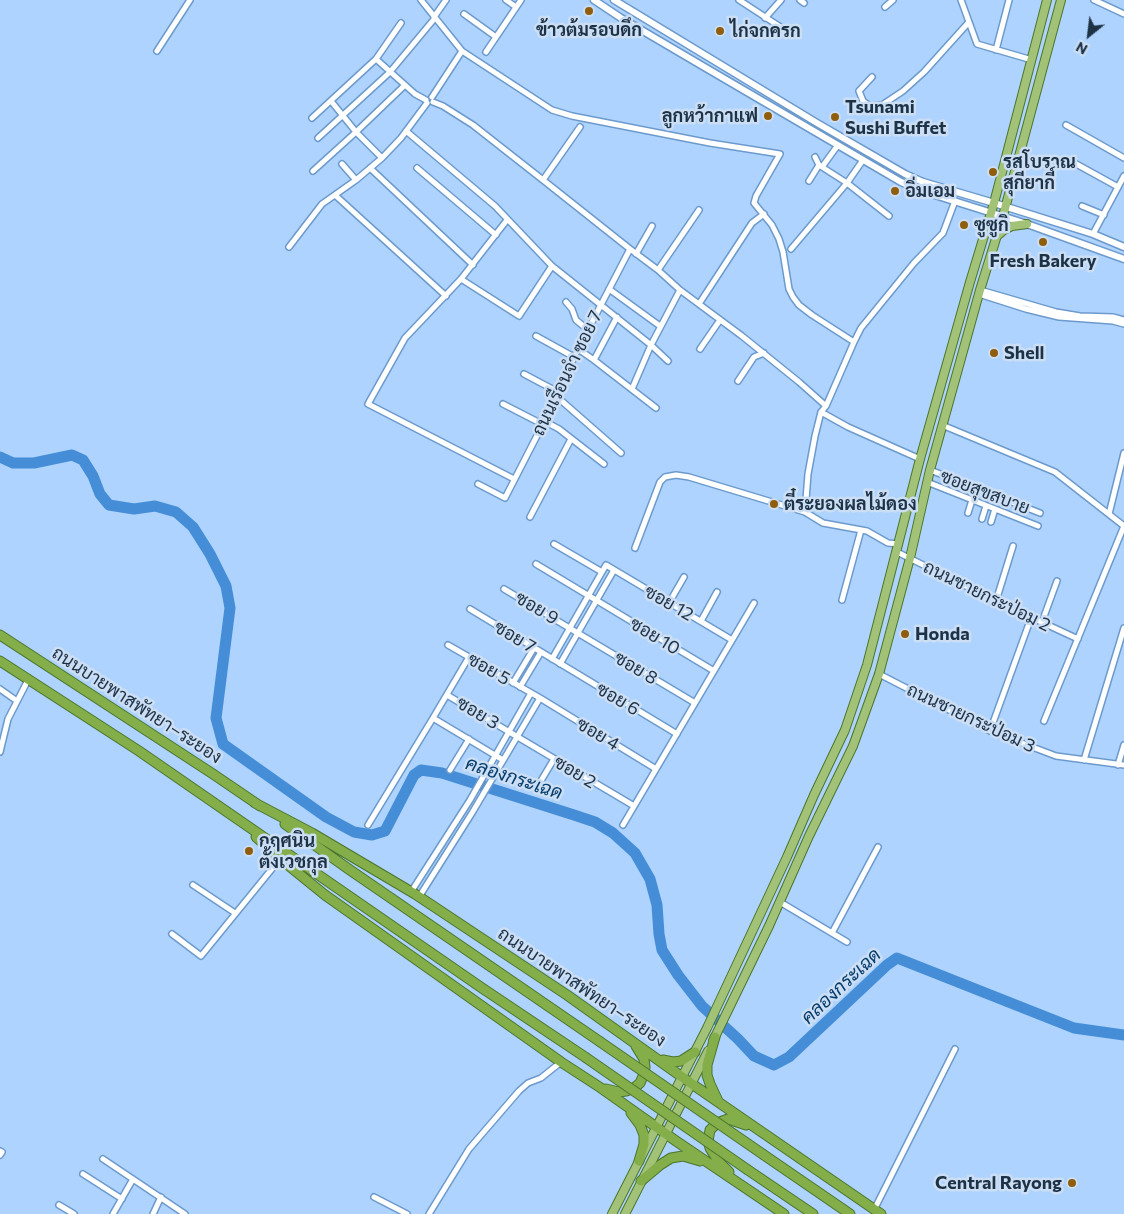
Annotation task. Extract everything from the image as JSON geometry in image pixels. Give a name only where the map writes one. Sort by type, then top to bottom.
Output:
[{"type":"highway","name":"ถนนบายพาสพัทยา–ระยอง","points":[[0,635],[256,803],[350,870],[850,1214]]},
{"type":"highway","points":[[0,661],[139,751],[814,1214]]},
{"type":"highway","name":"ถนนบายพาสพัทยา–ระยอง","points":[[256,803],[312,833],[415,894],[567,995],[877,1212]]},
{"type":"highway","points":[[234,816],[280,859],[325,895],[561,1062],[784,1214]]},
{"type":"highway","points":[[717,1034],[707,1065],[707,1075],[719,1102]]},
{"type":"highway","points":[[601,1088],[619,1092],[634,1088],[640,1083],[644,1074],[644,1059],[633,1042]]},
{"type":"highway","points":[[658,1059],[677,1062],[695,1052]]},
{"type":"highway","points":[[625,1106],[640,1125],[644,1135],[644,1144],[639,1161]]},
{"type":"highway","points":[[738,1182],[718,1161],[710,1148],[708,1141],[710,1130],[717,1123],[728,1119],[760,1131]]},
{"type":"highway","points":[[641,1181],[666,1160],[676,1156],[690,1157],[716,1168]]},
{"type":"main road","points":[[612,1214],[707,1028],[845,730],[867,665],[920,459],[994,203],[1048,0]]},
{"type":"main road","points":[[624,1214],[729,1011],[809,836],[853,746],[879,674],[910,558],[942,425],[979,292],[1006,207],[1061,0]]},
{"type":"main road","points":[[997,237],[1004,230],[1012,226],[1027,224]]},
{"type":"street","points":[[157,51],[190,0]]},
{"type":"street","points":[[421,0],[462,52],[541,103],[560,113],[710,143],[780,154],[756,196],[754,203],[772,225],[779,239],[789,289],[793,298],[812,315],[854,342]]},
{"type":"street","points":[[318,138],[390,72],[411,49],[446,0]]},
{"type":"street","points":[[506,0],[516,7]]},
{"type":"street","points":[[486,52],[521,0]]},
{"type":"street","points":[[594,0],[741,89],[863,160],[919,190],[1027,224],[1124,259]]},
{"type":"street","points":[[614,0],[905,174],[923,182],[1093,234],[1124,247]]},
{"type":"street","points":[[739,0],[782,28]]},
{"type":"street","points":[[765,18],[781,0]]},
{"type":"street","points":[[885,7],[893,0]]},
{"type":"street","points":[[961,0],[977,44],[1032,60]]},
{"type":"street","points":[[996,50],[1009,0]]},
{"type":"street","points":[[1094,0],[1124,14]]},
{"type":"street","points":[[464,14],[496,37]]},
{"type":"street","points":[[872,77],[859,91],[862,100],[870,106],[882,104],[903,91],[924,72],[969,22]]},
{"type":"street","points":[[312,118],[376,59],[401,23]]},
{"type":"street","points":[[433,99],[462,52]]},
{"type":"street","points":[[376,59],[415,94],[426,101]]},
{"type":"street","points":[[741,89],[747,80]]},
{"type":"street","points":[[313,171],[405,85]]},
{"type":"street","points":[[289,247],[318,207],[356,180],[398,142],[428,97],[473,125],[658,270],[680,290],[764,353],[826,406]]},
{"type":"street","points":[[330,101],[356,132],[382,158]]},
{"type":"street","points":[[1066,125],[1124,158]]},
{"type":"street","points":[[543,180],[580,127]]},
{"type":"street","points":[[406,131],[495,206],[552,266],[668,361]]},
{"type":"street","points":[[809,181],[838,145]]},
{"type":"street","points":[[815,157],[821,166],[847,183],[889,216]]},
{"type":"street","points":[[791,249],[847,183],[863,160]]},
{"type":"street","points":[[1069,160],[1118,187]]},
{"type":"street","points":[[342,164],[356,180]]},
{"type":"street","points":[[370,168],[473,265]]},
{"type":"street","points":[[417,168],[496,235]]},
{"type":"street","points":[[1093,234],[1124,176]]},
{"type":"street","points":[[335,195],[446,296]]},
{"type":"street","points":[[805,512],[808,474],[821,412],[826,406],[854,342],[861,328],[908,270],[943,233],[955,201]]},
{"type":"street","points":[[1082,206],[1104,215]]},
{"type":"street","points":[[658,270],[699,210]]},
{"type":"street","points":[[698,304],[752,223],[764,214]]},
{"type":"street","points":[[507,220],[461,279],[405,338],[368,404],[514,479]]},
{"type":"street","points":[[636,254],[652,226]]},
{"type":"street","name":"ถนนเรือนจำ ซอย 7","points":[[478,484],[505,498],[574,357],[630,249]]},
{"type":"street","points":[[461,279],[519,316],[552,266]]},
{"type":"street","points":[[609,289],[660,326]]},
{"type":"street","points":[[632,389],[660,326],[680,290]]},
{"type":"street","points":[[979,292],[1056,312],[1080,316],[1113,317],[1124,320]]},
{"type":"street","points":[[979,292],[1026,309],[1059,317],[1113,321],[1124,324]]},
{"type":"street","points":[[566,302],[572,308],[576,320],[588,330]]},
{"type":"street","points":[[594,360],[617,318]]},
{"type":"street","points":[[700,349],[720,320]]},
{"type":"street","points":[[536,336],[574,357]]},
{"type":"street","points":[[578,350],[594,360],[656,408]]},
{"type":"street","points":[[738,380],[754,357],[764,353]]},
{"type":"street","points":[[524,374],[557,394],[622,453]]},
{"type":"street","points":[[503,404],[543,423],[559,428],[604,464]]},
{"type":"street","points":[[821,412],[848,427],[920,459]]},
{"type":"street","points":[[942,425],[1055,472],[1124,526],[1044,721]]},
{"type":"street","points":[[530,517],[572,438]]},
{"type":"street","points":[[1109,514],[1124,453]]},
{"type":"street","name":"ซอยสุขสบาย","points":[[930,470],[1040,513]]},
{"type":"street","name":"ถนนชายกระป่อม 2","points":[[635,548],[660,482],[665,477],[676,475],[689,477],[805,512],[823,524],[867,531],[898,548],[910,558],[996,602],[1078,639]]},
{"type":"street","points":[[927,482],[1038,526]]},
{"type":"street","points":[[968,513],[972,500]]},
{"type":"street","points":[[1012,516],[1017,504]]},
{"type":"street","points":[[982,519],[986,506]]},
{"type":"street","points":[[991,522],[994,509]]},
{"type":"street","points":[[842,600],[861,530]]},
{"type":"street","points":[[552,659],[602,572],[554,544]]},
{"type":"street","points":[[996,602],[1013,546]]},
{"type":"street","name":"ซอย 10","points":[[536,564],[714,671]]},
{"type":"street","name":"ซอย 12","points":[[602,572],[606,566],[614,570],[732,640]]},
{"type":"street","points":[[560,664],[614,570]]},
{"type":"street","points":[[670,603],[684,577]]},
{"type":"street","points":[[1042,622],[1057,581]]},
{"type":"street","name":"ซอย 9","points":[[504,589],[578,633]]},
{"type":"street","points":[[701,621],[717,592]]},
{"type":"street","points":[[623,825],[754,603]]},
{"type":"street","name":"ซอย 7","points":[[470,609],[560,664]]},
{"type":"street","points":[[990,731],[1032,618]]},
{"type":"street","points":[[1084,760],[1124,628]]},
{"type":"street","name":"ซอย 8","points":[[578,633],[695,703]]},
{"type":"street","name":"ซอย 5","points":[[448,645],[540,698]]},
{"type":"street","points":[[513,683],[534,648]]},
{"type":"street","points":[[520,687],[541,652]]},
{"type":"street","points":[[368,825],[469,657]]},
{"type":"street","name":"ซอย 6","points":[[560,664],[676,734]]},
{"type":"street","name":"ถนนชายกระป่อม 3","points":[[879,674],[990,731],[1056,756],[1121,765]]},
{"type":"street","points":[[0,752],[1,738],[8,719],[28,680]]},
{"type":"street","points":[[0,689],[17,701]]},
{"type":"street","points":[[415,894],[531,693]]},
{"type":"street","name":"ซอย 3","points":[[447,695],[517,737]]},
{"type":"street","points":[[415,894],[472,813],[540,698]]},
{"type":"street","name":"ซอย 4","points":[[540,698],[656,769]]},
{"type":"street","points":[[434,718],[503,760]]},
{"type":"street","name":"ซอย 2","points":[[517,737],[634,806]]},
{"type":"street","points":[[450,770],[469,739]]},
{"type":"street","points":[[1121,765],[1124,745]]},
{"type":"street","points":[[536,789],[554,759]]},
{"type":"street","points":[[478,786],[485,790]]},
{"type":"street","points":[[464,808],[472,813]]},
{"type":"street","points":[[832,933],[878,846]]},
{"type":"street","points":[[172,934],[201,956],[280,859]]},
{"type":"street","points":[[193,885],[235,913]]},
{"type":"street","points":[[780,902],[847,942]]},
{"type":"street","points":[[877,1212],[955,1049]]},
{"type":"street","points":[[429,1214],[469,1149],[519,1091],[528,1083],[542,1078],[561,1062]]},
{"type":"street","points":[[0,1151],[2,1152],[0,1155]]},
{"type":"street","points":[[103,1159],[185,1214]]},
{"type":"street","points":[[83,1174],[122,1198]]},
{"type":"street","points":[[113,1214],[132,1179]]},
{"type":"street","points":[[374,1197],[407,1214]]},
{"type":"street","points":[[153,1214],[161,1198]]},
{"type":"street","points":[[59,1205],[74,1214]]},
{"type":"waterway","name":"คลองกระเฉด","points":[[0,457],[13,463],[34,463],[72,455],[83,460],[93,476],[100,494],[109,505],[134,509],[155,506],[176,512],[193,527],[210,554],[226,586],[230,608],[216,718],[223,744],[326,817],[354,832],[372,835],[385,831],[414,775],[421,770],[442,773],[574,815],[595,822],[613,833],[635,853],[650,879],[657,905],[662,950],[678,975],[702,1006],[754,1056],[774,1065],[789,1057],[887,965],[897,958],[1074,1028],[1124,1035]]},
{"type":"place","name":"ข้าวต้มรอบดึก","points":[[589,11]]},
{"type":"place","name":"ไก่จกครก","points":[[720,31]]},
{"type":"place","name":"ลูกหว้ากาแฟ","points":[[768,116]]},
{"type":"place","name":"Tsunami Sushi Buffet","points":[[835,117]]},
{"type":"place","name":"รสโบราณ สุกียากี์","points":[[993,172]]},
{"type":"place","name":"อิ่มเอม","points":[[895,191]]},
{"type":"place","name":"ซูซูกิ","points":[[964,225]]},
{"type":"place","name":"Fresh Bakery","points":[[1043,242]]},
{"type":"place","name":"Shell","points":[[994,353]]},
{"type":"place","name":"ตี๋ระยองผลไม้ดอง","points":[[774,504]]},
{"type":"place","name":"Honda","points":[[905,634]]},
{"type":"place","name":"กฤศนิน ตั้งเวชกุล","points":[[249,851]]},
{"type":"place","name":"Central Rayong","points":[[1072,1183]]}]
